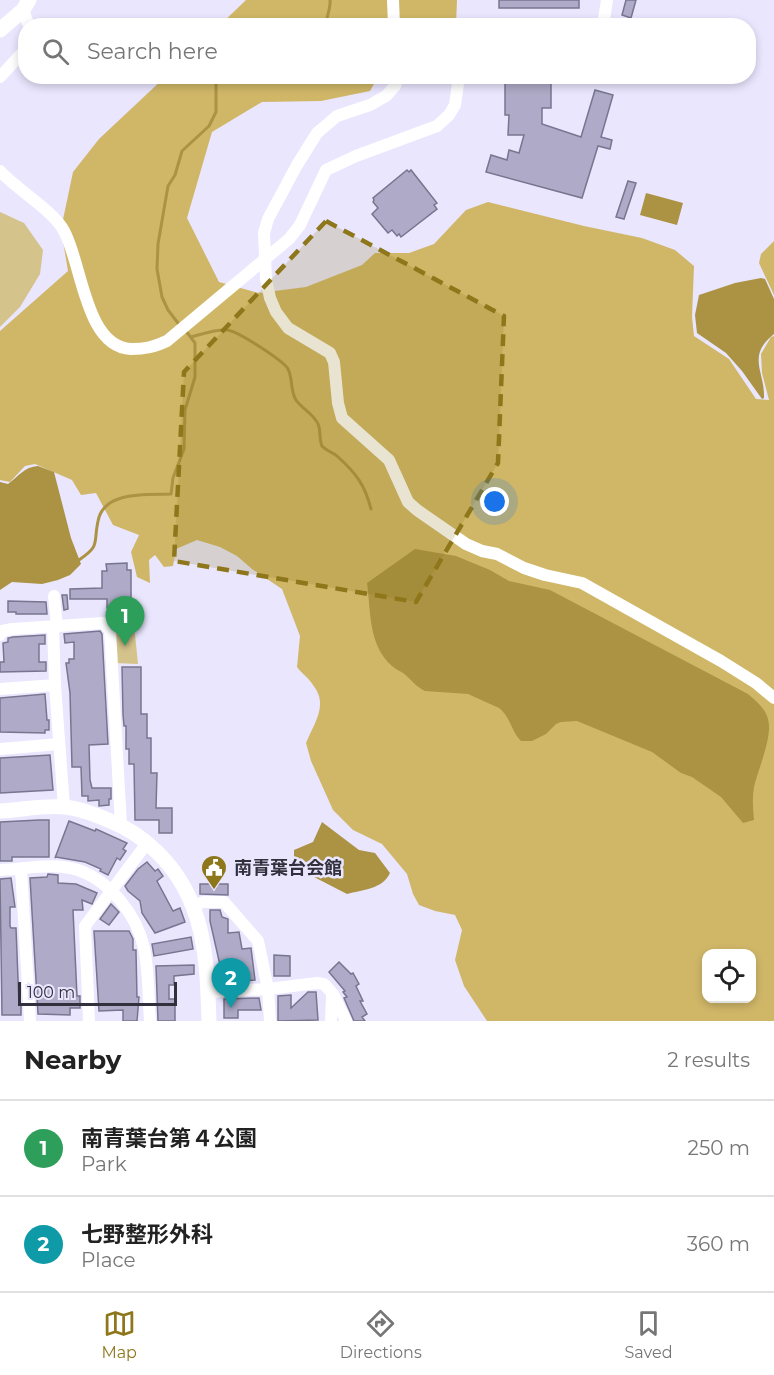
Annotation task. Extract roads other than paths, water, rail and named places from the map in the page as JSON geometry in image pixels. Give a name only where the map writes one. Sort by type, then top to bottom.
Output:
[{"type":"street","points":[[393,0],[394,18]]},
{"type":"street","points":[[604,18],[607,0]]},
{"type":"street","points":[[0,30],[26,5]]},
{"type":"street","points":[[0,77],[18,57]]},
{"type":"street","points":[[396,84],[386,96],[370,105],[337,116],[317,133],[297,165],[265,227],[266,279],[276,312],[288,328],[330,353],[334,362],[338,403],[342,418],[389,460],[408,502],[417,510],[466,544],[497,554],[524,568],[582,583],[721,661],[756,683],[774,698]]},
{"type":"street","points":[[0,171],[64,229],[92,314],[105,337],[126,349],[156,347],[177,333],[289,239],[300,225],[326,170],[356,156],[437,126],[455,105],[458,84]]},
{"type":"street","points":[[54,596],[55,685],[64,807]]},
{"type":"street","points":[[0,635],[2,631],[12,629],[103,623],[110,630],[121,825]]},
{"type":"street","points":[[0,689],[55,685]]},
{"type":"street","points":[[0,749],[59,744]]},
{"type":"street","points":[[0,811],[64,807],[93,814],[121,825],[147,843],[170,865],[182,881],[194,906],[202,932],[209,1021]]},
{"type":"street","points":[[89,1021],[85,926],[147,843]]},
{"type":"street","points":[[0,870],[38,867],[78,870],[111,890],[131,916],[144,946],[150,1021]]},
{"type":"street","points":[[21,869],[30,1021]]},
{"type":"street","points":[[194,906],[203,902],[224,902],[258,941],[268,989],[270,1021]]},
{"type":"street","points":[[208,992],[324,984],[333,994],[346,1021]]},
{"type":"street","points":[[331,1021],[333,994]]},
{"type":"waterway","points":[[327,18],[330,0]]},
{"type":"waterway","points":[[181,327],[168,310],[162,297],[157,269],[158,244],[168,186],[175,175],[182,151],[209,126],[216,112],[216,84]]},
{"type":"waterway","points":[[191,337],[218,330],[232,331],[259,346],[285,365],[290,373],[296,400],[318,424],[322,446],[337,456],[355,474],[363,486],[371,509]]},
{"type":"waterway","points":[[76,560],[91,551],[96,539],[98,521],[102,511],[109,504],[128,496],[171,494],[173,478],[184,449],[185,410],[195,377],[195,343],[186,331]]},
{"type":"place","name":"南青葉台第４公園","points":[[125,646]]},
{"type":"place","name":"南青葉台会館","points":[[214,891]]},
{"type":"place","name":"七野整形外科","points":[[231,1008]]}]
